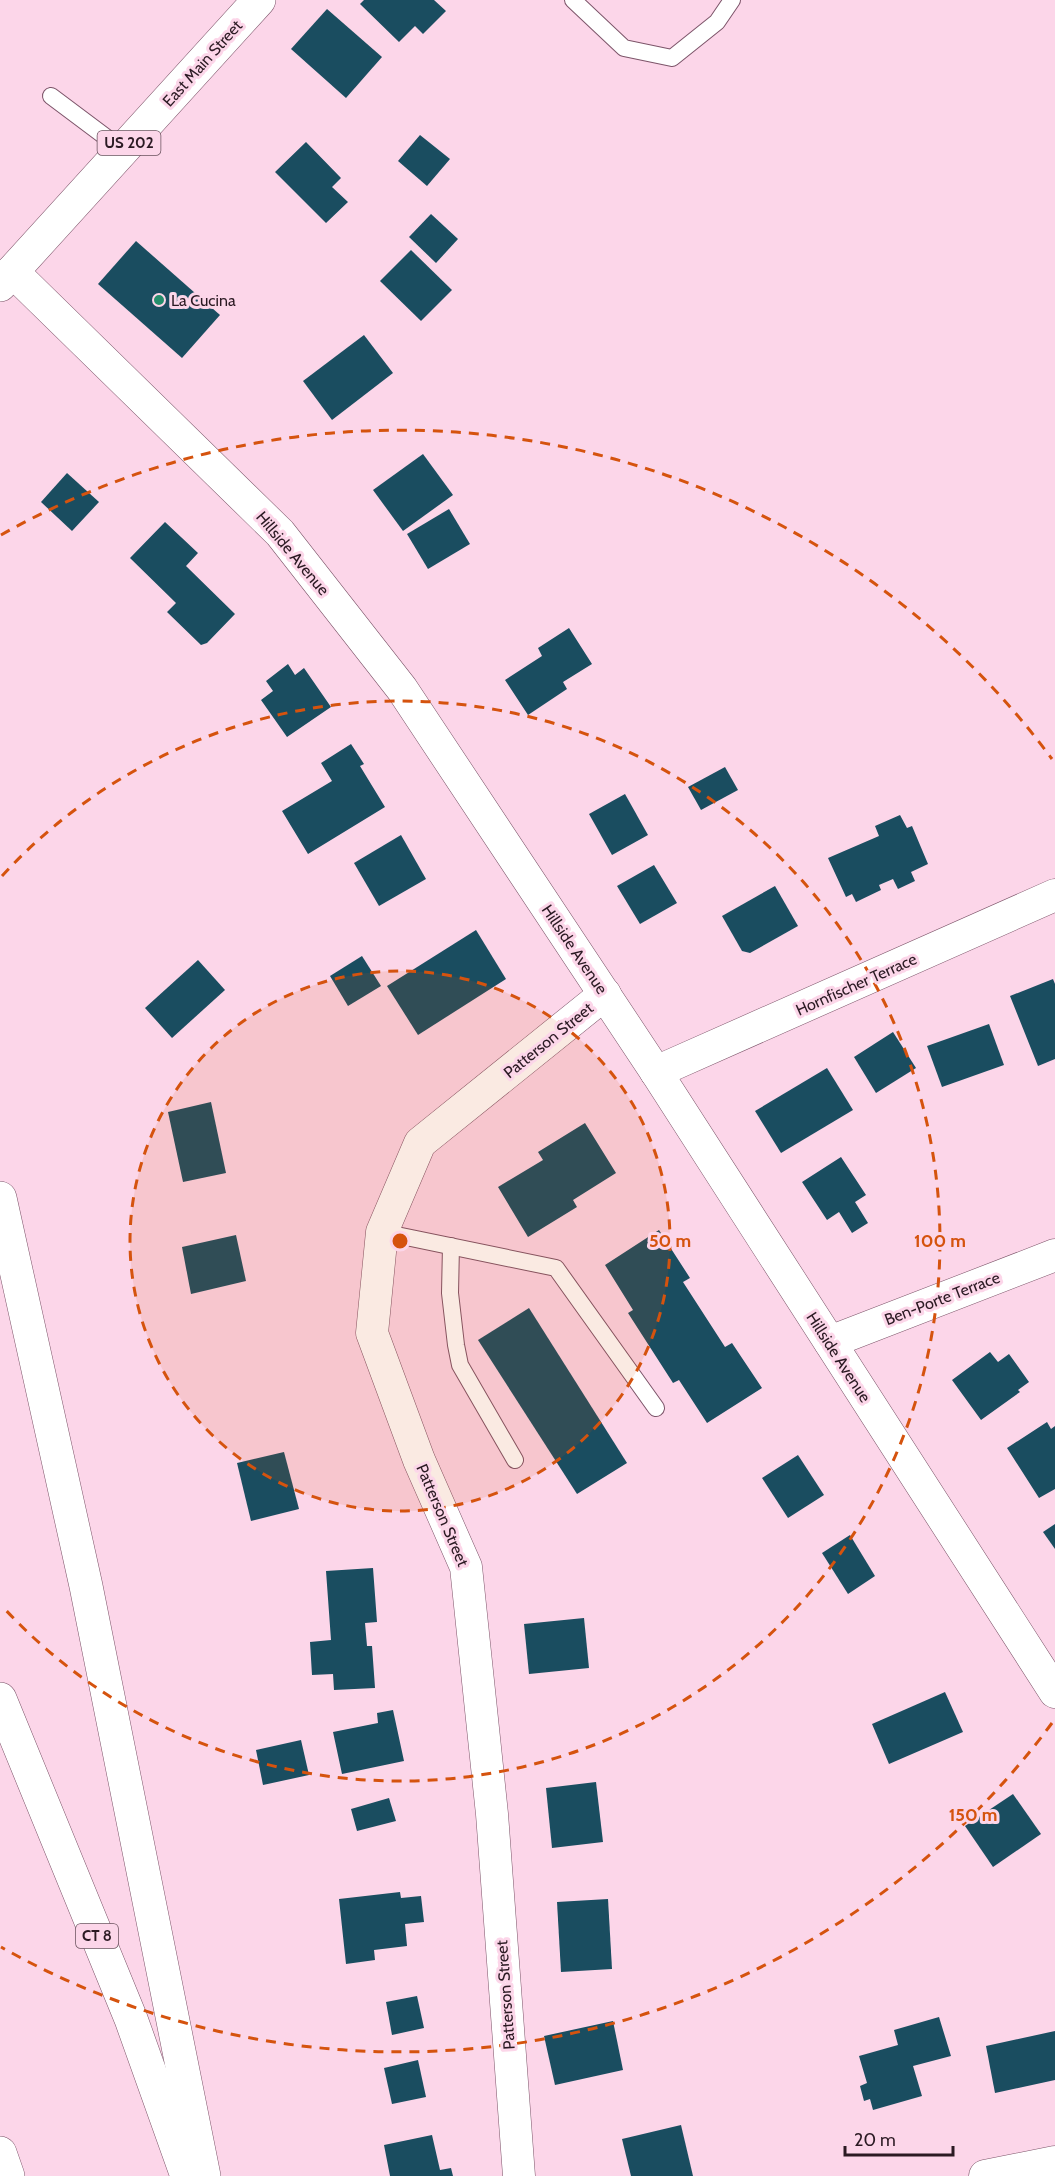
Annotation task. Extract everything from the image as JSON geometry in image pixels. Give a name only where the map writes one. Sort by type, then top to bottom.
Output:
[{"type":"highway","name":"East Main Street","points":[[6,278],[259,0]]},
{"type":"highway","points":[[0,1198],[86,1586],[204,2176]]},
{"type":"highway","name":"CT 8","points":[[0,1699],[131,2019],[187,2176]]},
{"type":"highway","points":[[0,2153],[8,2176]]},
{"type":"street","name":"Hillside Avenue","points":[[6,278],[280,533],[402,689],[606,994],[1055,1692]]},
{"type":"street","name":"Hornfischer Terrace","points":[[656,1072],[1055,895]]},
{"type":"street","name":"Patterson Street","points":[[519,2176],[492,1814],[466,1567],[419,1460],[372,1333],[382,1232],[420,1143],[606,994]]},
{"type":"street","name":"Ben-Porte Terrace","points":[[830,1342],[1055,1255]]},
{"type":"street","points":[[985,2176],[1055,2162]]},
{"type":"lane","points":[[573,0],[624,48],[672,58],[717,22],[732,0]]},
{"type":"lane","points":[[51,96],[123,150]]},
{"type":"lane","points":[[382,1232],[556,1268],[656,1408]]},
{"type":"lane","points":[[451,1246],[450,1293],[460,1365],[515,1460]]},
{"type":"building","points":[[364,0],[434,0],[446,11],[423,34],[415,26],[399,42],[360,4]]},
{"type":"building","points":[[327,9],[382,57],[346,98],[291,49]]},
{"type":"building","points":[[420,135],[450,159],[427,186],[398,161]]},
{"type":"building","points":[[306,142],[341,178],[332,187],[348,202],[326,223],[275,172]]},
{"type":"building","points":[[431,214],[458,239],[436,263],[409,237]]},
{"type":"building","name":"La Cucina","points":[[136,241],[220,315],[182,358],[98,284]]},
{"type":"building","points":[[411,250],[452,290],[421,321],[380,281]]},
{"type":"building","points":[[364,335],[393,373],[332,420],[303,381]]},
{"type":"building","points":[[423,454],[453,495],[403,531],[373,490]]},
{"type":"building","points":[[67,473],[99,502],[72,531],[41,502]]},
{"type":"building","points":[[449,509],[470,544],[428,569],[407,534]]},
{"type":"building","points":[[165,522],[198,553],[186,566],[235,614],[207,643],[201,645],[167,612],[176,603],[130,558]]},
{"type":"building","points":[[569,628],[592,664],[563,682],[567,689],[528,715],[505,680],[542,656],[538,648]]},
{"type":"building","points":[[288,664],[295,675],[304,668],[331,707],[287,737],[261,700],[273,691],[266,681]]},
{"type":"building","points":[[351,744],[364,764],[360,766],[385,807],[308,854],[282,811],[332,781],[321,763]]},
{"type":"building","points":[[725,767],[738,790],[701,810],[688,787]]},
{"type":"building","points":[[625,794],[648,835],[612,855],[589,814]]},
{"type":"building","points":[[900,815],[907,828],[912,826],[928,864],[911,872],[915,881],[898,889],[893,879],[879,885],[881,890],[856,902],[852,894],[846,897],[828,858],[879,836],[875,826]]},
{"type":"building","points":[[401,835],[426,879],[379,906],[354,863]]},
{"type":"building","points":[[654,865],[677,903],[640,924],[617,886]]},
{"type":"building","points":[[775,886],[798,926],[750,953],[742,951],[722,916]]},
{"type":"building","points":[[476,930],[506,979],[418,1035],[387,986]]},
{"type":"building","points":[[362,956],[381,986],[348,1006],[330,976]]},
{"type":"building","points":[[198,960],[225,990],[172,1038],[145,1008]]},
{"type":"building","points":[[1053,979],[1055,984],[1055,1059],[1038,1066],[1010,996]]},
{"type":"building","points":[[989,1024],[1004,1065],[942,1087],[927,1046]]},
{"type":"building","points":[[893,1032],[916,1068],[876,1093],[854,1057]]},
{"type":"building","points":[[827,1068],[853,1110],[781,1153],[755,1111]]},
{"type":"building","points":[[211,1102],[226,1173],[183,1182],[168,1112]]},
{"type":"building","points":[[585,1123],[616,1173],[573,1200],[577,1207],[528,1237],[498,1187],[543,1160],[538,1152]]},
{"type":"building","points":[[841,1157],[866,1195],[855,1202],[868,1223],[852,1233],[839,1212],[827,1220],[802,1182]]},
{"type":"building","points":[[659,1230],[690,1278],[683,1282],[725,1347],[732,1343],[762,1388],[707,1423],[679,1380],[673,1383],[628,1313],[633,1310],[605,1265]]},
{"type":"building","points":[[236,1235],[246,1281],[191,1294],[182,1247]]},
{"type":"building","points":[[529,1308],[627,1463],[577,1494],[478,1340]]},
{"type":"building","points":[[990,1352],[998,1362],[1009,1354],[1029,1382],[1018,1390],[1020,1392],[981,1420],[952,1380]]},
{"type":"building","points":[[1047,1422],[1051,1429],[1055,1426],[1055,1489],[1039,1498],[1007,1448]]},
{"type":"building","points":[[284,1452],[299,1509],[251,1521],[237,1463]]},
{"type":"building","points":[[798,1455],[824,1495],[788,1518],[762,1478]]},
{"type":"building","points":[[1055,1524],[1055,1549],[1043,1532]]},
{"type":"building","points":[[850,1535],[875,1576],[848,1594],[822,1553]]},
{"type":"building","points":[[373,1568],[377,1622],[365,1623],[367,1646],[372,1646],[375,1688],[334,1690],[333,1674],[312,1675],[310,1642],[331,1640],[326,1571]]},
{"type":"building","points":[[584,1618],[589,1668],[529,1674],[524,1624]]},
{"type":"building","points":[[945,1692],[963,1732],[889,1764],[872,1724]]},
{"type":"building","points":[[393,1710],[404,1761],[342,1774],[333,1732],[378,1723],[377,1713]]},
{"type":"building","points":[[301,1740],[309,1775],[263,1785],[256,1750]]},
{"type":"building","points":[[596,1782],[603,1842],[552,1848],[546,1788]]},
{"type":"building","points":[[1013,1794],[1041,1834],[993,1867],[965,1826]]},
{"type":"building","points":[[389,1798],[396,1821],[357,1831],[351,1809]]},
{"type":"building","points":[[400,1892],[401,1898],[421,1896],[424,1922],[405,1924],[407,1946],[374,1950],[375,1960],[346,1964],[339,1899]]},
{"type":"building","points":[[608,1899],[612,1969],[561,1972],[557,1902]]},
{"type":"building","points":[[417,1996],[424,2028],[392,2035],[386,2002]]},
{"type":"building","points":[[939,2017],[951,2056],[913,2066],[922,2096],[873,2110],[870,2099],[864,2101],[860,2086],[867,2083],[859,2056],[898,2045],[894,2030]]},
{"type":"building","points":[[613,2021],[623,2070],[555,2085],[544,2036]]},
{"type":"building","points":[[1055,2031],[1055,2080],[995,2093],[986,2046]]},
{"type":"building","points":[[418,2060],[426,2097],[392,2104],[384,2068]]},
{"type":"building","points":[[681,2125],[693,2176],[631,2176],[622,2139]]},
{"type":"building","points":[[432,2135],[440,2170],[451,2168],[453,2176],[390,2176],[384,2145]]},
{"type":"place","name":"La Cucina","points":[[159,300]]}]
